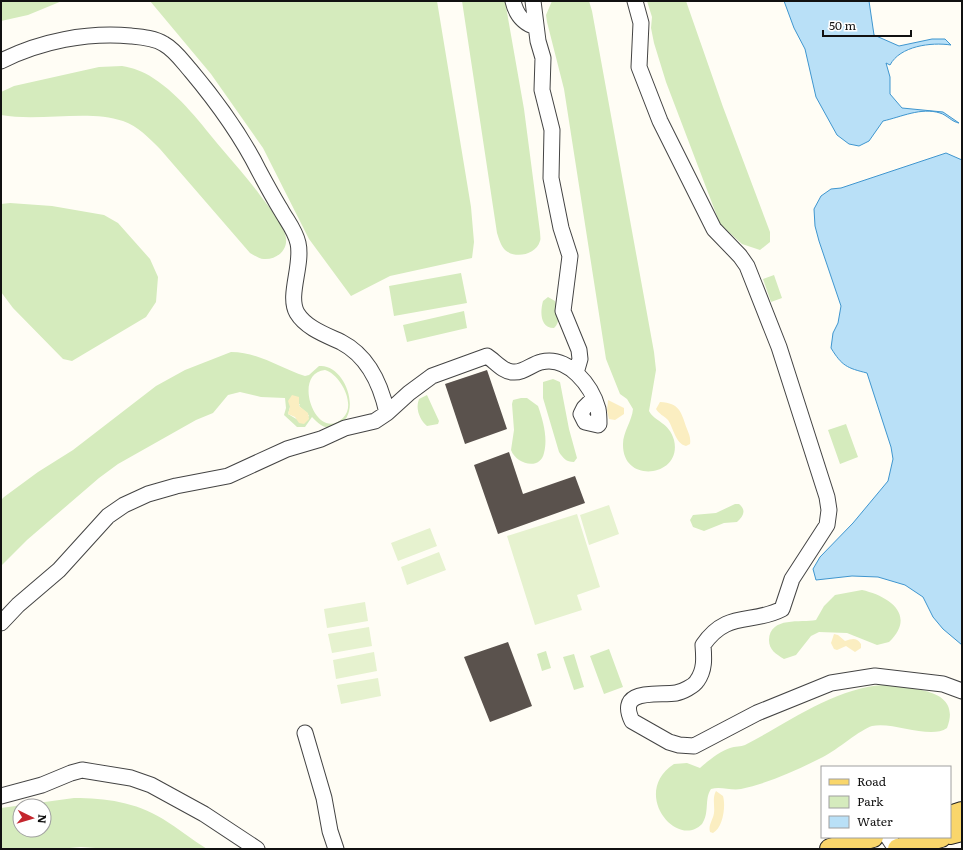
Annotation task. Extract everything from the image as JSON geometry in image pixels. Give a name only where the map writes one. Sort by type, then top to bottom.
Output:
[{"type":"main road","points":[[951,816],[962,812]]},
{"type":"main road","points":[[951,834],[962,831]]},
{"type":"main road","points":[[830,849],[869,838]]},
{"type":"main road","points":[[897,849],[937,838]]},
{"type":"street","points":[[513,1],[516,11],[522,19],[536,27]]},
{"type":"street","points":[[533,1],[536,27],[543,58],[542,90],[552,130],[551,178],[561,228],[570,256],[563,311],[580,350],[580,359],[576,373]]},
{"type":"street","points":[[635,1],[641,23],[639,67],[654,106],[714,229],[740,256],[747,266],[779,347],[827,497],[829,510],[827,525],[792,579],[782,609],[774,613],[747,618],[719,627],[703,645],[704,666],[697,682],[678,693],[648,693],[638,696],[629,704],[628,709],[632,721],[669,742],[679,745],[694,746],[757,713],[831,683],[875,676],[943,684],[962,691]]},
{"type":"street","points":[[1,61],[34,47],[77,37],[108,34],[153,40],[162,43],[171,50],[202,85],[228,119],[294,230],[299,256],[293,303],[297,313],[303,321],[349,347],[367,364],[377,381],[387,413]]},
{"type":"street","points":[[1,623],[18,605],[59,570],[108,516],[124,505],[148,494],[176,486],[228,476],[287,449],[321,439],[345,428],[374,421],[387,413],[409,393],[432,376],[482,357],[487,356],[507,371],[514,373],[549,360],[568,366],[576,373],[589,390],[593,399]]},
{"type":"street","points":[[305,733],[323,791],[330,831],[336,849]]},
{"type":"street","points":[[1,796],[42,785],[71,772],[82,770],[132,778],[151,785],[204,814],[257,849]]},
{"type":"street","points":[[889,838],[897,849]]},
{"type":"green space","points":[[1,1],[62,1],[28,15],[1,21]]},
{"type":"green space","points":[[150,1],[437,1],[471,207],[474,242],[472,258],[390,276],[351,296],[309,239],[263,148],[211,74]]},
{"type":"green space","points":[[462,1],[505,1],[524,109],[540,232],[538,246],[534,250],[525,254],[519,255],[509,253],[505,250],[497,233]]},
{"type":"green space","points":[[552,1],[589,1],[592,11],[654,352],[656,370],[649,411],[669,429],[674,440],[674,452],[670,462],[662,468],[652,471],[641,471],[632,466],[625,457],[623,440],[633,409],[627,399],[620,394],[606,359],[564,89],[547,22],[546,15]]},
{"type":"green space","points":[[647,1],[686,1],[723,107],[770,232],[770,242],[760,250],[742,244],[720,224],[666,82],[654,43],[651,28],[652,17]]},
{"type":"green space","points":[[122,66],[145,73],[153,78],[173,93],[190,111],[257,191],[280,223],[286,239],[286,244],[282,252],[269,259],[258,258],[250,253],[160,149],[143,133],[128,123],[95,116],[16,117],[1,115],[1,92],[14,86],[99,67]]},
{"type":"green space","points":[[10,203],[52,206],[104,215],[118,223],[150,259],[158,277],[156,302],[146,317],[72,361],[63,359],[13,308],[1,292],[1,204]]},
{"type":"green space","points":[[461,273],[467,303],[394,316],[389,286]]},
{"type":"green space","points":[[774,275],[782,298],[771,302],[763,279]]},
{"type":"green space","points":[[548,297],[555,301],[558,312],[558,322],[554,328],[546,325],[541,314],[543,301]]},
{"type":"green space","points":[[464,311],[467,328],[407,342],[403,325]]},
{"type":"green space","points":[[231,352],[260,357],[305,376],[309,375],[319,366],[328,367],[337,373],[348,391],[350,402],[349,412],[344,420],[336,426],[323,426],[312,417],[305,427],[297,427],[284,415],[286,408],[285,398],[261,397],[240,392],[228,395],[213,413],[196,420],[118,464],[99,478],[27,540],[1,566],[1,500],[38,472],[73,450],[156,386],[185,370]],"holes":[[[325,370],[336,377],[345,391],[347,398],[347,412],[343,418],[333,424],[324,422],[316,415],[311,405],[309,393],[310,382],[315,374]],[[300,404],[299,406],[309,416],[298,420],[288,414],[290,407]]]},
{"type":"green space","points":[[553,379],[560,382],[569,429],[577,458],[574,462],[565,459],[559,452],[543,398],[543,382]]},
{"type":"green space","points":[[427,395],[439,421],[438,424],[427,426],[422,421],[419,414],[419,399]]},
{"type":"green space","points":[[527,398],[538,406],[542,417],[545,441],[544,453],[542,459],[533,464],[528,464],[518,459],[511,450],[514,430],[512,404],[513,400]]},
{"type":"green space","points":[[846,424],[858,457],[840,464],[828,430]]},
{"type":"green space","points":[[735,504],[739,504],[743,509],[742,516],[737,522],[724,523],[704,531],[693,527],[690,520],[693,515],[716,513]]},
{"type":"green space","points":[[609,505],[619,534],[589,545],[580,515]]},
{"type":"green space","points":[[577,514],[600,587],[577,595],[582,610],[535,625],[507,536]]},
{"type":"green space","points":[[430,528],[437,546],[398,561],[391,543]]},
{"type":"green space","points":[[439,552],[446,570],[407,585],[401,567]]},
{"type":"green space","points":[[862,590],[882,597],[890,602],[900,615],[900,623],[897,632],[889,642],[877,645],[847,633],[819,632],[811,636],[796,655],[784,659],[770,646],[769,640],[771,632],[775,627],[787,622],[816,620],[824,606],[835,595]]},
{"type":"green space","points":[[365,602],[368,621],[327,628],[324,609]]},
{"type":"green space","points":[[369,627],[372,646],[332,653],[328,634]]},
{"type":"green space","points":[[609,649],[623,687],[604,694],[590,656]]},
{"type":"green space","points":[[546,651],[551,668],[542,671],[537,654]]},
{"type":"green space","points":[[374,652],[377,671],[336,679],[333,660]]},
{"type":"green space","points":[[574,654],[584,687],[574,690],[563,657]]},
{"type":"green space","points":[[378,678],[381,696],[341,704],[337,685]]},
{"type":"green space","points":[[885,685],[919,690],[941,697],[947,705],[950,715],[947,728],[940,731],[931,732],[881,725],[872,726],[823,757],[783,776],[741,789],[711,789],[708,797],[706,815],[702,824],[692,830],[681,830],[671,824],[662,815],[657,803],[656,789],[662,776],[674,764],[687,763],[700,768],[722,751],[732,747],[745,745],[830,699],[866,687]]},
{"type":"green space","points":[[74,798],[109,800],[142,809],[169,823],[207,849],[110,849],[81,847],[58,849],[1,849],[1,808],[12,806],[12,838],[52,838],[52,801]]},
{"type":"sand","points":[[292,395],[299,397],[299,406],[308,413],[309,419],[304,424],[299,423],[295,417],[288,414],[290,407],[288,401]]},
{"type":"sand","points":[[608,400],[624,408],[624,414],[615,420],[609,419],[607,411]]},
{"type":"sand","points":[[660,402],[672,404],[679,410],[689,434],[690,444],[686,446],[679,442],[668,420],[656,409]]},
{"type":"sand","points":[[834,634],[838,635],[845,641],[856,639],[861,644],[861,648],[855,652],[846,646],[837,650],[834,649],[831,643]]},
{"type":"sand","points":[[716,791],[723,796],[724,811],[719,827],[713,833],[710,832],[710,827],[714,813],[714,799]]},
{"type":"water","points":[[784,1],[869,1],[874,35],[899,46],[932,39],[945,39],[951,45],[934,44],[917,47],[901,53],[890,65],[886,63],[890,77],[890,94],[902,108],[933,111],[911,113],[883,121],[869,141],[859,146],[849,144],[837,135],[816,97],[805,49],[794,28]]},
{"type":"water","points":[[933,111],[943,112],[959,123],[945,115]]},
{"type":"water","points":[[946,153],[962,160],[962,645],[943,629],[933,617],[923,597],[905,585],[878,577],[852,576],[816,580],[813,569],[820,557],[853,523],[888,481],[893,459],[891,447],[867,373],[854,370],[842,363],[831,348],[833,333],[838,323],[841,306],[819,241],[815,226],[814,209],[821,196],[831,189],[841,188]]},
{"type":"building","points":[[487,370],[507,429],[465,444],[445,384]]},
{"type":"building","points":[[509,452],[523,494],[575,476],[585,503],[498,534],[474,465]]},
{"type":"building","points":[[508,642],[532,706],[490,722],[464,657]]}]
